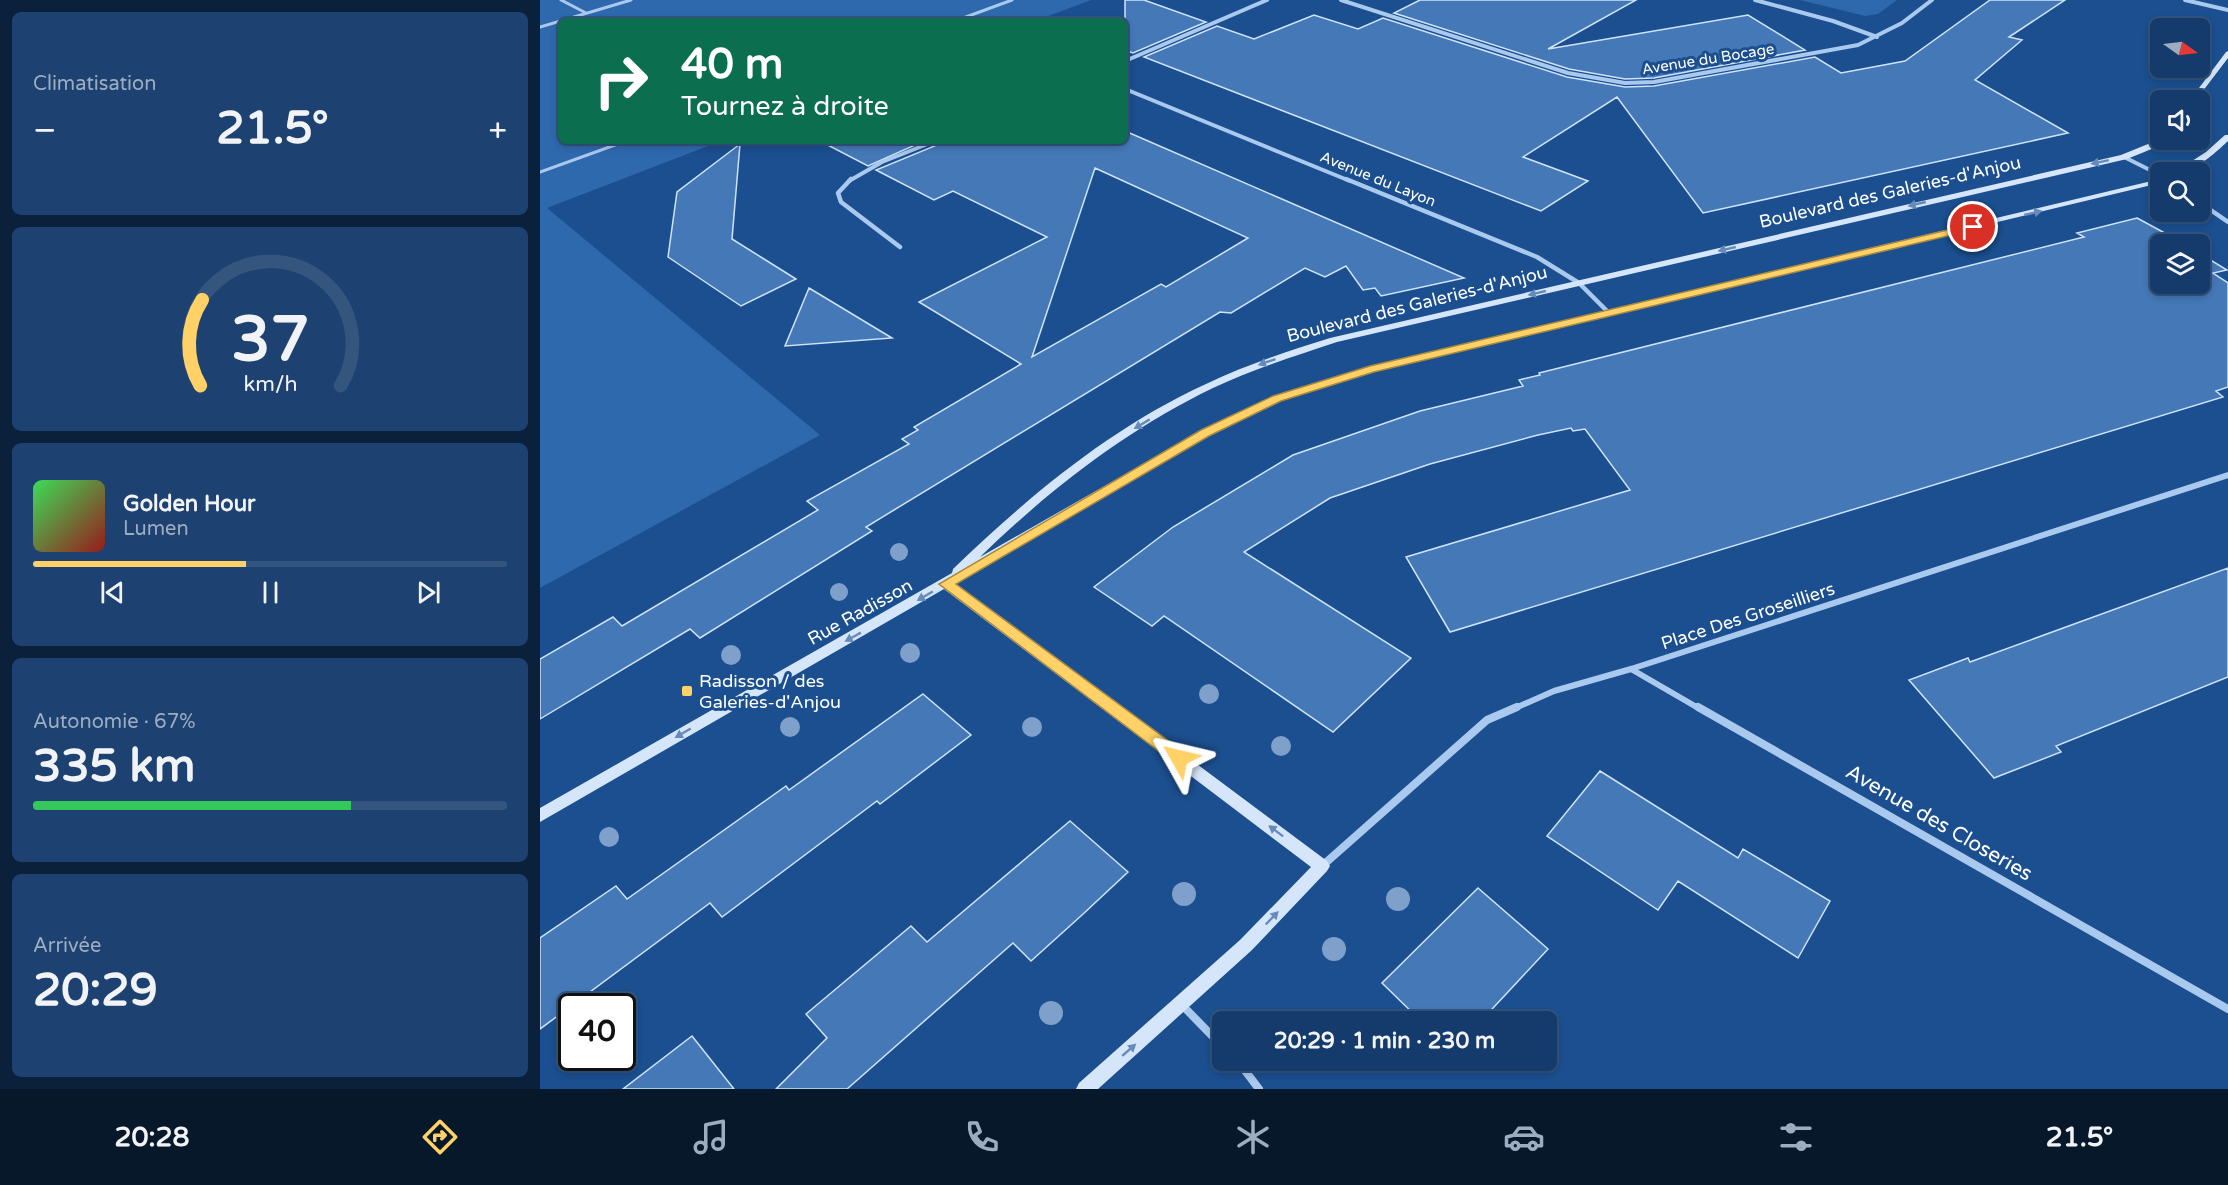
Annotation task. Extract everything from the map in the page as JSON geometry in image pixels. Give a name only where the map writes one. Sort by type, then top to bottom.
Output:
[{"type":"street","points":[[1128,60],[1267,0]]},
{"type":"street","name":"Avenue du Bocage","points":[[1341,0],[1568,73],[1625,83],[1676,78],[1858,45],[1877,37],[1932,0]]},
{"type":"street","points":[[1755,0],[1833,21],[1877,37]]},
{"type":"street","points":[[2186,0],[2228,10]]},
{"type":"street","points":[[2201,90],[2228,54]]},
{"type":"street","name":"Avenue du Layon","points":[[1128,90],[1537,257],[1580,283],[1609,313]]},
{"type":"street","points":[[2196,162],[2210,154],[2228,137]]},
{"type":"street","points":[[900,247],[841,202],[838,193],[844,183],[858,174],[928,144]]},
{"type":"street","name":"Boulevard des Galeries-d'Anjou","points":[[946,584],[1011,519],[1099,450],[1192,394],[1262,363],[1334,340],[2124,157],[2150,146]]},
{"type":"street","points":[[2124,157],[2150,170]]},
{"type":"street","points":[[1085,1089],[1246,945],[1322,866],[946,584],[1205,433],[1277,398],[1370,370],[2150,183]]},
{"type":"street","points":[[2210,210],[2228,222]]},
{"type":"street","name":"Place Des Groseilliers","points":[[1322,866],[1487,720],[1554,691],[1631,669],[2228,475]]},
{"type":"street","name":"Rue Radisson","points":[[540,816],[946,584]]},
{"type":"street","name":"Avenue des Closeries","points":[[1631,669],[2228,1009]]},
{"type":"street","points":[[1181,1004],[1212,1036]]},
{"type":"street","points":[[1245,1071],[1259,1089]]},
{"type":"lane","points":[[561,0],[586,13]]},
{"type":"lane","points":[[569,18],[631,0]]},
{"type":"lane","points":[[963,18],[1012,0]]},
{"type":"lane","points":[[540,19],[549,24]]},
{"type":"lane","points":[[540,27],[558,21]]},
{"type":"lane","points":[[540,172],[618,144]]},
{"type":"shaded area","points":[[540,0],[1091,0],[1043,18],[558,18],[558,144],[713,144],[547,208],[820,435],[540,588]]},
{"type":"shaded area","points":[[1800,0],[1897,0],[1878,14],[1865,16]]},
{"type":"building","points":[[1125,0],[1144,0],[1206,22],[1133,53],[1128,51],[1128,18],[1125,18]]},
{"type":"building","points":[[1420,0],[1636,0],[1548,49],[1748,15],[1805,50],[1654,78],[1625,79],[1569,69],[1394,13]]},
{"type":"building","points":[[1990,0],[2065,0],[2009,37],[2022,40],[1975,80],[2068,133],[1703,213],[1617,97],[1523,157],[1588,181],[1541,211],[1144,57],[1217,26],[1254,39],[1314,15],[1358,29],[1383,18],[1567,77],[1625,87],[1654,86],[1815,57],[1841,73],[1905,61]]},
{"type":"building","points":[[1128,132],[1464,278],[1381,296],[1375,288],[1363,290],[1346,266],[1325,277],[1305,268],[1231,313],[1220,312],[866,527],[872,531],[700,638],[690,629],[540,719],[540,659],[613,617],[622,626],[818,510],[807,501],[909,444],[902,439],[918,430],[914,427],[1021,364],[919,302],[1047,237],[953,191],[934,200],[876,170],[937,145],[1128,144]],"holes":[[[1095,168],[1248,238],[1166,287],[1161,284],[1032,357]]]},
{"type":"building","points":[[740,144],[732,239],[796,279],[741,306],[668,257],[677,192]]},
{"type":"building","points":[[826,144],[917,144],[868,166]]},
{"type":"building","points":[[2137,218],[2167,234],[2150,234],[2150,294],[2210,294],[2210,260],[2227,270],[2213,273],[2228,283],[2228,387],[2216,391],[2223,397],[1450,632],[1406,557],[1630,490],[1585,429],[1573,431],[1571,428],[1538,435],[1430,464],[1330,498],[1244,552],[1411,658],[1333,732],[1164,616],[1152,626],[1094,587],[1173,527],[1293,455],[1420,411],[1523,386],[1519,380],[1540,375],[1539,373],[2084,237],[2077,233]]},
{"type":"building","points":[[809,288],[892,338],[785,346]]},
{"type":"building","points":[[2228,568],[2228,677],[2056,746],[2061,752],[1994,778],[1909,680],[1968,658],[1970,662]]},
{"type":"building","points":[[923,694],[971,735],[880,804],[877,801],[722,917],[710,903],[589,993],[558,993],[558,1016],[540,1029],[540,938],[616,886],[627,899],[786,786],[789,790]]},
{"type":"building","points":[[1600,771],[1738,858],[1743,849],[1830,901],[1798,958],[1678,881],[1658,910],[1547,836]]},
{"type":"building","points":[[1070,821],[1128,872],[1082,915],[1031,961],[1013,943],[847,1089],[776,1089],[827,1038],[806,1014],[911,926],[927,942]]},
{"type":"building","points":[[1478,888],[1548,949],[1490,1011],[1411,1011],[1382,983]]},
{"type":"building","points":[[692,1036],[734,1089],[623,1089]]},
{"type":"place","name":"Radisson / des Galeries-d'Anjou","points":[[687,691]]},
{"type":"route","points":[[1179,758],[946,584],[1205,433],[1277,398],[1370,370],[1973,227]]}]
